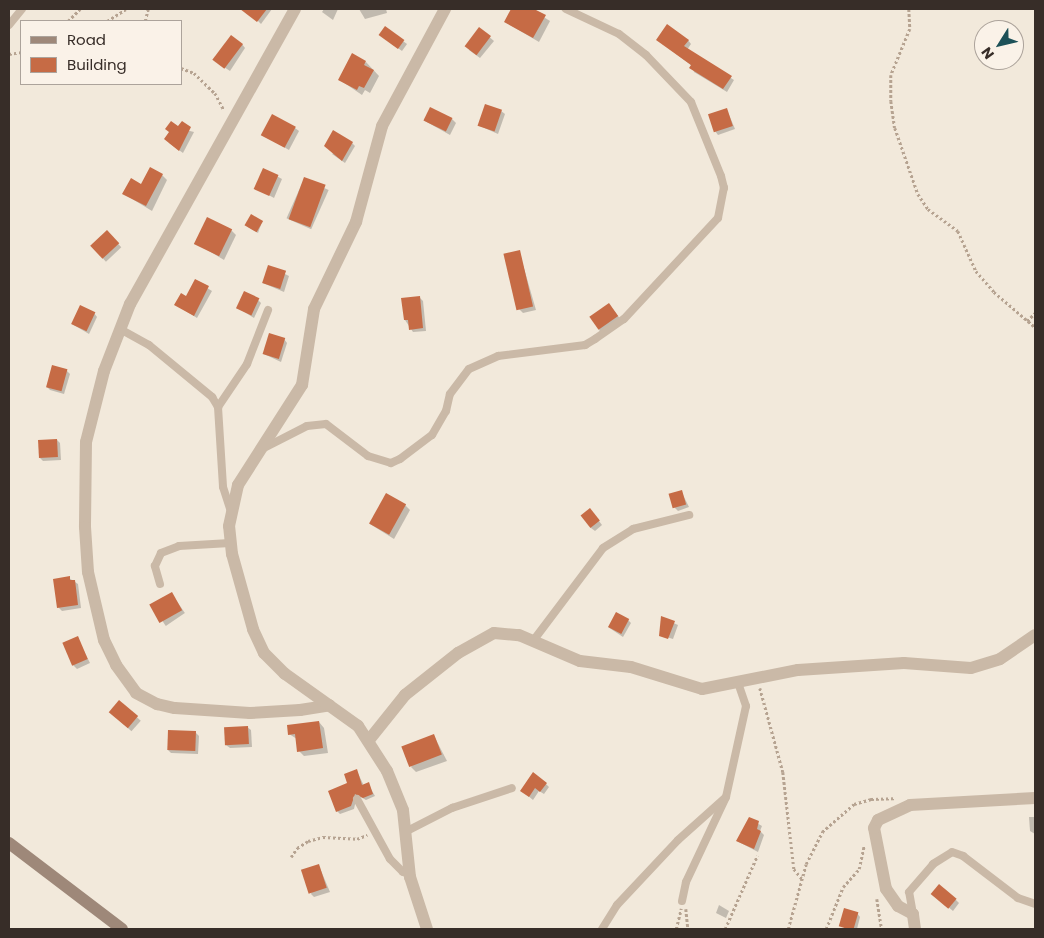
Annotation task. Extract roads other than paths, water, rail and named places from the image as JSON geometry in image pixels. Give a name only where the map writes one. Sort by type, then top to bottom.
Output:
[{"type":"street","points":[[295,9],[164,240],[120,329],[93,406],[86,442],[84,482],[88,572],[104,640],[116,665],[136,692],[157,704],[175,708],[250,713],[300,710],[330,705]]},
{"type":"street","points":[[427,929],[409,874],[407,831],[395,788],[369,740],[346,716],[285,674],[264,654],[253,629],[230,543],[230,512],[238,486],[302,385],[314,309],[356,222],[382,126],[444,9]]},
{"type":"street","points":[[369,740],[405,694],[481,638],[502,633],[533,641],[580,661],[631,667],[702,689],[738,683],[782,672],[886,664],[971,668],[1000,659],[1035,635]]},
{"type":"street","points":[[915,929],[913,914],[898,906],[886,890],[874,828],[886,814],[910,805],[1035,798]]},
{"type":"street","points":[[9,842],[122,929]]},
{"type":"lane","points":[[9,25],[22,9]]},
{"type":"lane","points":[[260,450],[307,426],[326,424],[368,456],[391,462],[400,459],[432,435],[446,412],[450,394],[469,369],[498,356],[590,342],[624,319],[718,218],[724,188],[691,102],[646,55],[619,34],[566,9]]},
{"type":"lane","points":[[218,407],[247,364],[268,310]]},
{"type":"lane","points":[[120,329],[149,345],[199,384],[218,407],[223,487],[230,512]]},
{"type":"lane","points":[[533,641],[603,548],[633,529],[689,515]]},
{"type":"lane","points":[[160,584],[155,566],[161,553],[179,546],[230,543]]},
{"type":"lane","points":[[682,901],[686,882],[717,823],[726,797],[746,706],[738,683]]},
{"type":"lane","points":[[407,831],[452,808],[512,788]]},
{"type":"lane","points":[[602,929],[617,905],[635,885],[726,797]]},
{"type":"lane","points":[[357,799],[390,859],[403,872],[409,874]]},
{"type":"lane","points":[[913,914],[909,892],[933,864],[952,852],[963,856],[1018,898],[1035,904]]}]
